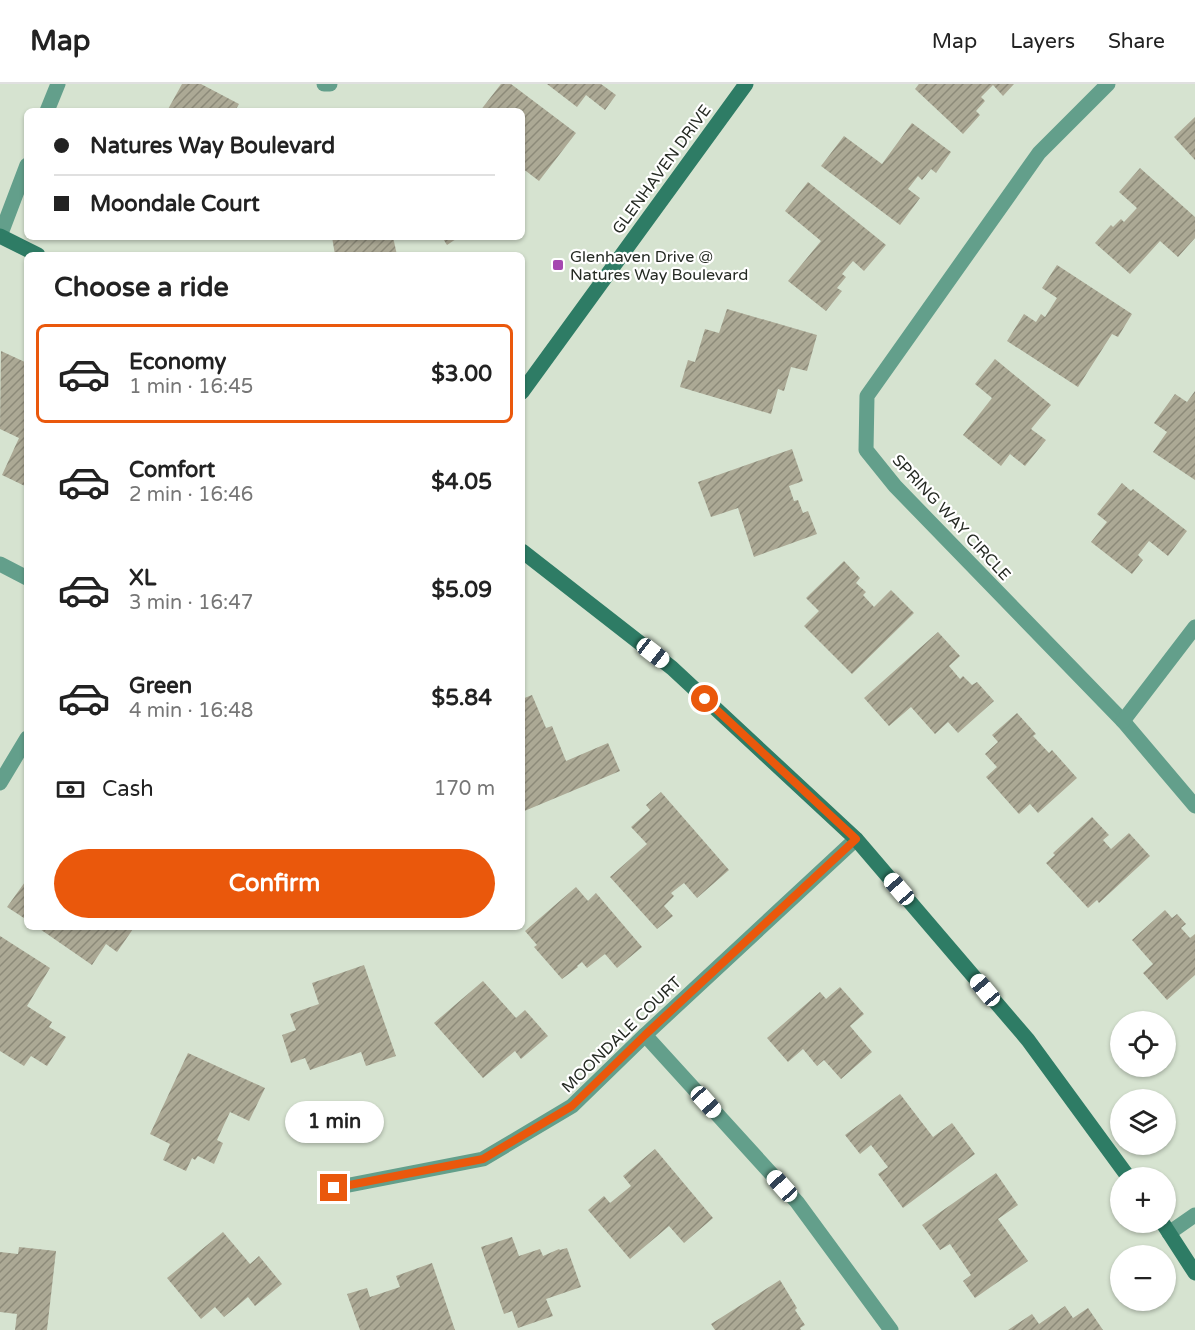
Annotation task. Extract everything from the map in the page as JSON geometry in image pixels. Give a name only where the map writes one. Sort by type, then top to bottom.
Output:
[{"type":"street","points":[[48,108],[58,84]]},
{"type":"street","points":[[324,84],[330,84]]},
{"type":"street","name":"GLENHAVEN DRIVE","points":[[525,388],[746,84]]},
{"type":"street","name":"SPRING WAY CIRCLE","points":[[1108,84],[1039,153],[867,396],[866,450],[895,486],[1123,721],[1195,806]]},
{"type":"street","points":[[24,173],[0,236],[32,252]]},
{"type":"street","points":[[525,553],[672,668],[856,839],[1028,1040],[1121,1167]]},
{"type":"street","points":[[0,564],[24,576]]},
{"type":"street","points":[[1123,721],[1195,627]]},
{"type":"street","points":[[0,783],[24,743]]},
{"type":"street","name":"MOONDALE COURT","points":[[334,1188],[483,1159],[572,1106],[856,839]]},
{"type":"street","points":[[645,1035],[797,1203],[891,1330]]},
{"type":"street","points":[[1176,1223],[1195,1215]]},
{"type":"street","points":[[1168,1233],[1195,1273]]},
{"type":"building","points":[[182,84],[201,84],[239,104],[237,108],[169,108]]},
{"type":"building","points":[[501,84],[511,84],[576,133],[539,181],[525,170],[525,108],[482,108]]},
{"type":"building","points":[[547,84],[601,84],[616,95],[605,110],[586,95],[577,107]]},
{"type":"building","points":[[919,84],[1014,84],[1003,96],[993,85],[981,97],[985,101],[976,111],[980,115],[963,134],[915,89]]},
{"type":"building","points":[[1195,117],[1195,160],[1174,137]]},
{"type":"building","points":[[912,123],[951,152],[936,173],[931,169],[922,180],[918,176],[908,189],[920,198],[900,225],[821,166],[844,136],[882,164]]},
{"type":"building","points":[[1140,168],[1195,217],[1195,238],[1178,257],[1160,241],[1130,274],[1095,243],[1111,225],[1113,227],[1121,219],[1124,222],[1137,208],[1119,192]]},
{"type":"building","points":[[808,182],[886,245],[864,271],[853,261],[842,274],[846,277],[837,288],[842,291],[826,311],[788,281],[821,241],[785,211]]},
{"type":"building","points":[[332,240],[394,240],[396,252],[334,252]]},
{"type":"building","points":[[444,240],[454,240],[447,245]]},
{"type":"building","points":[[1057,265],[1132,314],[1118,337],[1112,334],[1078,387],[1007,341],[1024,314],[1036,322],[1041,314],[1045,317],[1057,298],[1042,288]]},
{"type":"building","points":[[727,309],[817,335],[807,371],[791,367],[784,391],[778,389],[771,414],[680,387],[688,360],[695,362],[705,329],[719,333]]},
{"type":"building","points":[[1,351],[24,362],[24,486],[2,475],[19,438],[0,429]]},
{"type":"building","points":[[995,359],[1051,405],[1031,429],[1046,440],[1025,466],[1010,454],[1001,466],[963,435],[992,398],[975,384]]},
{"type":"building","points":[[1195,391],[1195,480],[1153,452],[1167,432],[1154,423],[1175,394],[1187,402]]},
{"type":"building","points":[[792,449],[803,481],[789,486],[794,501],[798,500],[803,513],[808,511],[817,534],[754,557],[738,508],[711,517],[698,482]]},
{"type":"building","points":[[1122,483],[1187,531],[1168,556],[1149,541],[1138,555],[1143,560],[1132,574],[1091,542],[1107,522],[1097,514]]},
{"type":"building","points":[[844,561],[860,578],[856,583],[866,592],[863,595],[874,607],[891,590],[914,613],[852,674],[804,626],[819,611],[806,598]]},
{"type":"building","points":[[938,632],[960,656],[949,666],[960,679],[963,676],[972,685],[977,682],[994,701],[958,733],[948,722],[935,734],[911,707],[889,726],[864,698]]},
{"type":"building","points":[[532,695],[546,728],[552,726],[566,761],[608,743],[620,771],[525,811],[525,698]]},
{"type":"building","points":[[1017,713],[1036,734],[1033,736],[1049,753],[1052,750],[1077,778],[1038,813],[1030,804],[1019,814],[986,777],[997,767],[985,754],[998,742],[992,735]]},
{"type":"building","points":[[661,792],[729,870],[697,898],[684,883],[671,893],[674,896],[664,906],[673,916],[657,929],[610,877],[647,844],[631,827],[650,810],[646,805]]},
{"type":"building","points":[[1092,817],[1109,835],[1103,840],[1111,849],[1129,833],[1150,856],[1099,903],[1097,900],[1088,908],[1046,863],[1055,855],[1053,853]]},
{"type":"building","points":[[24,883],[24,918],[7,907]]},
{"type":"building","points":[[576,887],[588,901],[596,893],[642,947],[617,968],[605,954],[587,968],[582,962],[562,979],[534,947],[537,945],[525,931]]},
{"type":"building","points":[[1165,910],[1172,918],[1177,914],[1186,924],[1181,928],[1190,938],[1195,934],[1195,975],[1167,1000],[1143,973],[1153,964],[1132,940]]},
{"type":"building","points":[[41,930],[132,930],[117,952],[106,944],[92,965]]},
{"type":"building","points":[[0,936],[50,968],[27,1006],[52,1022],[49,1027],[66,1037],[47,1066],[31,1056],[24,1066],[0,1051]]},
{"type":"building","points":[[364,965],[396,1056],[366,1066],[361,1052],[310,1070],[305,1058],[291,1063],[282,1035],[296,1030],[290,1014],[319,1004],[312,983]]},
{"type":"building","points":[[483,981],[516,1018],[525,1010],[548,1036],[521,1059],[515,1051],[483,1078],[434,1023]]},
{"type":"building","points":[[840,987],[864,1014],[850,1026],[872,1052],[841,1079],[824,1060],[817,1066],[803,1049],[788,1062],[767,1038],[820,992],[826,999]]},
{"type":"building","points":[[188,1053],[265,1088],[249,1121],[230,1112],[217,1140],[223,1143],[214,1164],[198,1156],[195,1160],[192,1158],[186,1171],[163,1160],[170,1144],[150,1134]]},
{"type":"building","points":[[900,1094],[933,1137],[952,1123],[975,1154],[903,1208],[878,1174],[888,1167],[871,1145],[860,1154],[845,1135]]},
{"type":"building","points":[[655,1149],[713,1218],[684,1243],[669,1226],[630,1259],[588,1210],[604,1196],[610,1203],[631,1186],[623,1176]]},
{"type":"building","points":[[996,1173],[1018,1205],[998,1219],[1028,1261],[975,1298],[963,1281],[971,1275],[950,1244],[940,1250],[922,1225]]},
{"type":"building","points":[[223,1232],[250,1264],[259,1256],[282,1284],[255,1306],[248,1297],[224,1317],[215,1307],[201,1319],[167,1278]]},
{"type":"building","points":[[512,1237],[519,1256],[540,1249],[543,1256],[567,1248],[581,1287],[546,1299],[553,1316],[518,1328],[512,1311],[504,1314],[481,1247]]},
{"type":"building","points":[[19,1247],[56,1251],[47,1330],[15,1330],[17,1314],[0,1312],[0,1252],[18,1254]]},
{"type":"building","points":[[432,1263],[455,1330],[360,1330],[347,1294],[367,1288],[370,1297],[400,1287],[396,1276]]},
{"type":"building","points":[[780,1280],[805,1325],[800,1328],[801,1330],[715,1330],[711,1324]]},
{"type":"building","points":[[1065,1306],[1073,1318],[1088,1308],[1103,1330],[1008,1330],[1032,1314],[1039,1324]]},
{"type":"place","name":"Glenhaven Drive @ Natures Way Boulevard","points":[[558,265]]},
{"type":"route","points":[[334,1188],[483,1159],[572,1106],[856,839],[705,699]]}]
